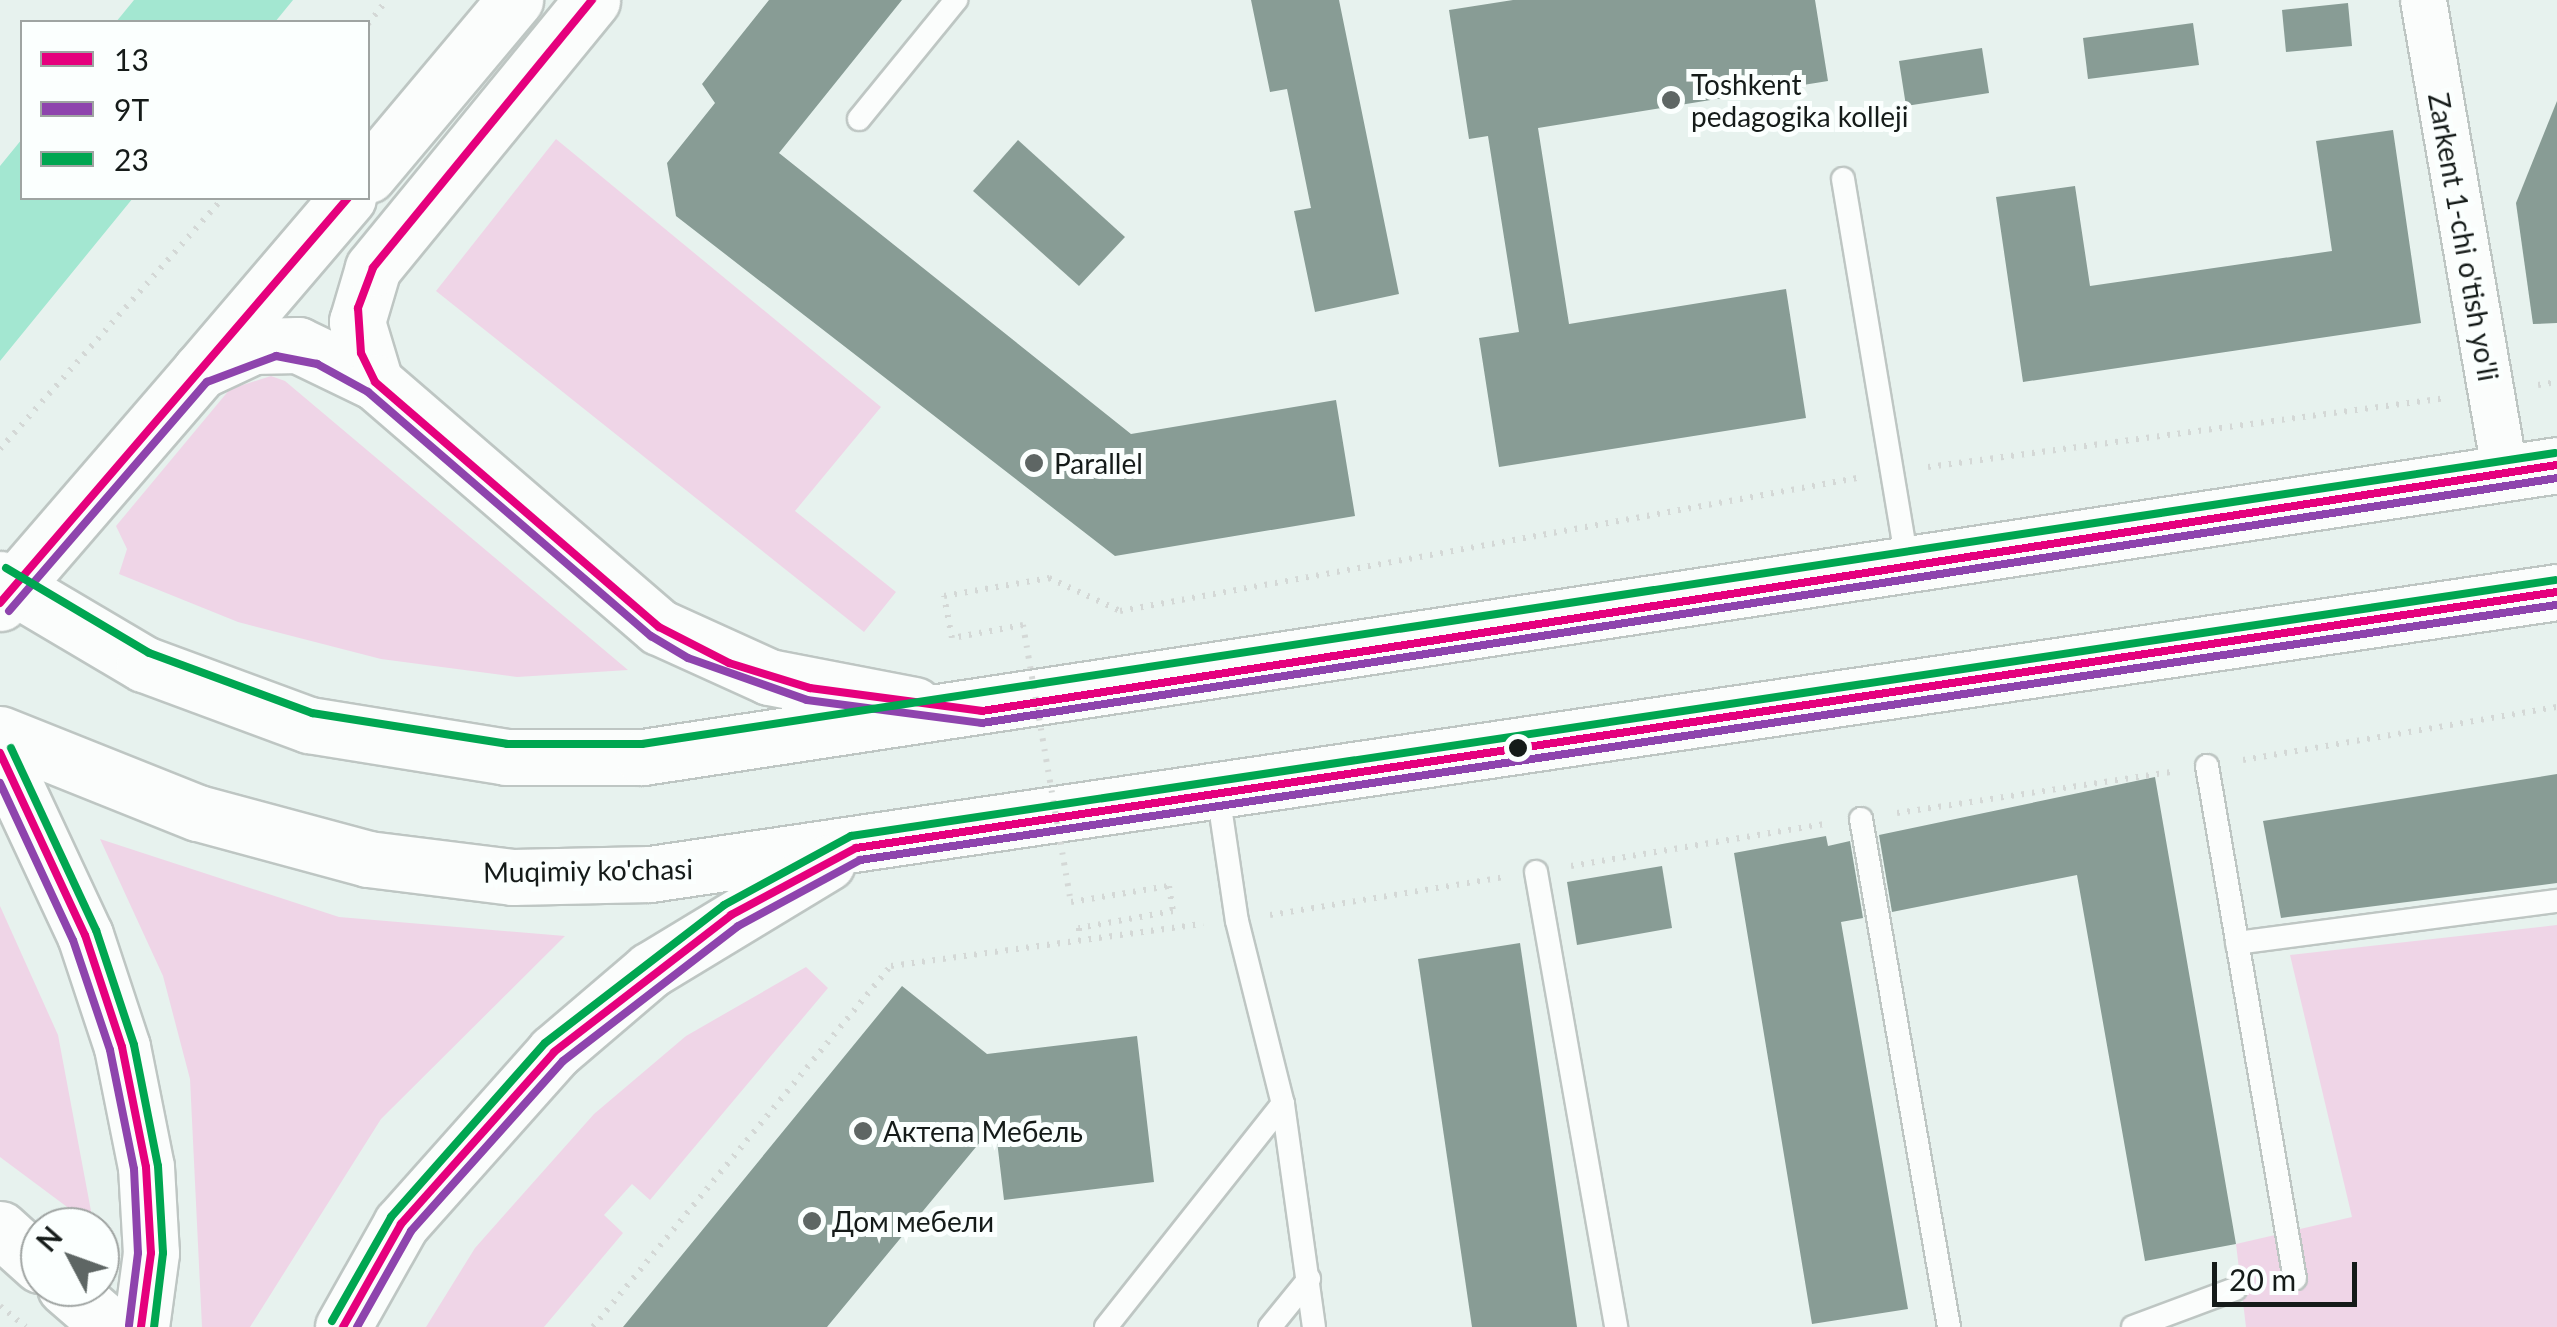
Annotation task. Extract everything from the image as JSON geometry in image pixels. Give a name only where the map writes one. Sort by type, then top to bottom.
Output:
[{"type":"main road","points":[[370,173],[514,0]]},
{"type":"main road","points":[[375,382],[356,322],[373,268],[592,0]]},
{"type":"main road","points":[[346,200],[4,590],[144,664],[248,706],[443,750],[643,757],[982,710],[2531,469]]},
{"type":"main road","points":[[200,371],[275,343],[321,352],[375,382],[658,626],[694,647],[810,688],[982,710]]},
{"type":"main road","name":"Muqimiy ko'chasi","points":[[0,734],[198,813],[440,869],[650,874],[856,848],[2557,592]]},
{"type":"main road","points":[[0,753],[85,935],[127,1067],[146,1167],[150,1253],[140,1327]]},
{"type":"main road","points":[[342,1327],[400,1224],[554,1052],[731,915],[856,848]]},
{"type":"main road","points":[[0,1229],[20,1246]]},
{"type":"main road","points":[[88,1307],[111,1327]]},
{"type":"street","name":"Zarkent 1-chi o'tish yo'li","points":[[2423,0],[2492,392],[2531,469]]},
{"type":"lane","points":[[859,119],[956,0]]},
{"type":"lane","points":[[1844,179],[1908,566]]},
{"type":"lane","points":[[2207,766],[2295,1279]]},
{"type":"lane","points":[[1218,793],[1238,920],[1283,1104],[1314,1327]]},
{"type":"lane","points":[[1861,818],[1949,1327]]},
{"type":"lane","points":[[1536,872],[1616,1327]]},
{"type":"lane","points":[[2238,943],[2557,901]]},
{"type":"lane","points":[[1106,1327],[1283,1104]]},
{"type":"lane","points":[[1270,1327],[1310,1279]]},
{"type":"lane","points":[[2133,1327],[2235,1289]]},
{"type":"path","points":[[370,21],[387,0]]},
{"type":"path","points":[[0,450],[220,200]]},
{"type":"path","points":[[1079,936],[1079,928],[1173,911],[1169,886],[1071,902],[1023,625],[952,638],[944,596],[1049,578],[1120,611],[1891,472],[2557,382]]},
{"type":"path","points":[[593,1327],[891,966],[1079,936],[1238,920]]},
{"type":"path","points":[[0,1306],[26,1327]]},
{"type":"shaded area","points":[[134,0],[293,0],[277,20],[118,20]]},
{"type":"shaded area","points":[[556,139],[881,407],[795,511],[896,592],[864,632],[436,291]]},
{"type":"shaded area","points":[[20,141],[20,200],[131,200],[0,361],[0,166]]},
{"type":"shaded area","points":[[271,376],[285,381],[628,670],[517,677],[381,659],[238,622],[119,574],[127,549],[116,526],[230,389]]},
{"type":"shaded area","points":[[100,839],[339,917],[565,936],[381,1119],[250,1327],[202,1327],[190,1079],[163,976]]},
{"type":"shaded area","points":[[0,906],[58,1035],[90,1207],[67,1207],[0,1157]]},
{"type":"shaded area","points":[[2557,925],[2557,1327],[2246,1327],[2236,1244],[2352,1217],[2290,955]]},
{"type":"shaded area","points":[[806,967],[828,988],[650,1200],[632,1184],[604,1215],[623,1233],[544,1327],[426,1327],[475,1248],[594,1114],[686,1036]]},
{"type":"building","points":[[769,0],[902,0],[779,153],[1131,434],[1336,400],[1355,516],[1115,556],[676,216],[667,163],[715,103],[702,84]]},
{"type":"building","points":[[1251,0],[1339,0],[1399,294],[1315,312],[1294,211],[1311,208],[1287,89],[1270,92]]},
{"type":"building","points":[[1513,0],[1815,0],[1828,81],[1538,128],[1569,324],[1786,289],[1806,418],[1499,467],[1479,338],[1519,332],[1488,136],[1469,139],[1449,10]]},
{"type":"building","points":[[2348,3],[2352,46],[2286,52],[2282,10]]},
{"type":"building","points":[[2193,23],[2199,65],[2088,79],[2083,38]]},
{"type":"building","points":[[1982,48],[1989,93],[1906,106],[1899,61]]},
{"type":"building","points":[[2557,101],[2557,323],[2533,324],[2516,203]]},
{"type":"building","points":[[2393,130],[2421,323],[2023,382],[1996,197],[2075,186],[2090,286],[2332,251],[2316,141]]},
{"type":"building","points":[[1018,140],[1125,237],[1079,286],[973,191]]},
{"type":"building","points":[[2557,774],[2557,883],[2281,918],[2263,821]]},
{"type":"building","points":[[2155,777],[2236,1244],[2145,1261],[2077,875],[1892,912],[1879,835]]},
{"type":"building","points":[[1826,836],[1828,846],[1850,841],[1863,918],[1841,922],[1908,1309],[1812,1324],[1734,853]]},
{"type":"building","points":[[1662,866],[1672,928],[1577,945],[1567,882]]},
{"type":"building","points":[[1520,943],[1577,1327],[1472,1327],[1418,959]]},
{"type":"building","name":"Дом мебели","points":[[902,986],[987,1054],[1137,1036],[1154,1182],[1004,1200],[995,1124],[827,1327],[623,1327]]},
{"type":"transit line","name":"13","points":[[592,0],[373,268],[358,308],[361,353],[375,382],[659,627],[729,663],[810,688],[982,711],[2557,465]]},
{"type":"transit line","name":"13","points":[[0,603],[346,200]]},
{"type":"transit line","name":"9Т","points":[[9,611],[207,382],[276,356],[317,364],[368,392],[651,636],[688,658],[807,700],[982,723],[2557,478]]},
{"type":"transit line","name":"23","points":[[6,568],[149,653],[312,713],[507,744],[642,744],[2555,453]]},
{"type":"transit line","name":"23","points":[[332,1321],[391,1217],[545,1043],[724,905],[851,836],[2555,580]]},
{"type":"transit line","name":"13","points":[[343,1327],[401,1224],[554,1052],[731,915],[856,848],[2557,592]]},
{"type":"transit line","name":"9Т","points":[[357,1327],[411,1231],[563,1061],[738,926],[860,860],[2557,605]]},
{"type":"transit line","name":"23","points":[[11,748],[96,930],[134,1045],[158,1166],[163,1253],[154,1327]]},
{"type":"transit line","name":"13","points":[[0,753],[85,935],[122,1047],[146,1167],[151,1253],[141,1327]]},
{"type":"transit line","name":"9Т","points":[[0,783],[73,940],[110,1050],[134,1169],[138,1253],[129,1325]]},
{"type":"place","name":"Toshkent pedagogika kolleji","points":[[1671,100]]},
{"type":"place","name":"Parallel","points":[[1034,463]]},
{"type":"place","name":"Актепа Мебель","points":[[863,1131]]},
{"type":"place","name":"Дом мебели","points":[[812,1221]]}]
